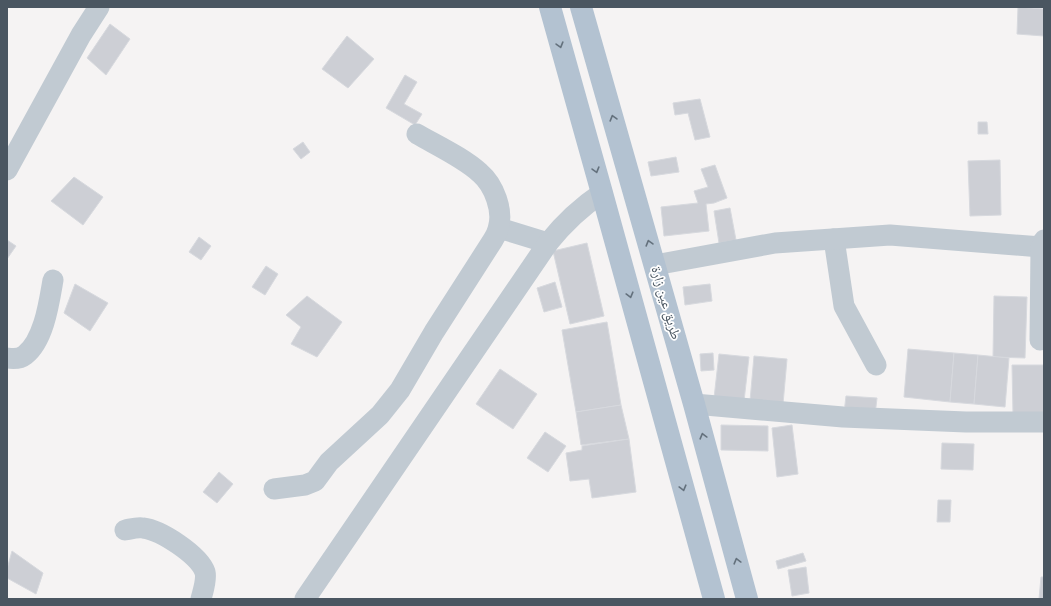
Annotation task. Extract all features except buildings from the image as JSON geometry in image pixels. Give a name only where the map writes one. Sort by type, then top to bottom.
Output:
[{"type":"main road","points":[[550,7],[714,599]]},
{"type":"main road","name":"طريق عين زارة","points":[[581,7],[694,404],[747,599]]},
{"type":"street","points":[[7,170],[81,35],[99,7]]},
{"type":"street","points":[[274,489],[305,485],[315,481],[329,462],[371,425],[384,411],[400,390],[434,332],[493,240],[498,228],[499,213],[496,198],[490,185],[481,173],[469,164],[416,134]]},
{"type":"street","points":[[305,599],[548,243],[573,215],[602,193]]},
{"type":"street","points":[[498,228],[548,243]]},
{"type":"street","points":[[655,265],[775,243],[890,235],[1043,243],[1040,340]]},
{"type":"street","points":[[834,239],[844,306],[876,365]]},
{"type":"street","points":[[7,358],[15,359],[25,355],[34,344],[44,324],[53,280]]},
{"type":"street","points":[[694,404],[843,418],[966,422],[1044,422]]},
{"type":"street","points":[[125,530],[144,528],[160,533],[190,552],[204,571],[205,578],[201,599]]}]
